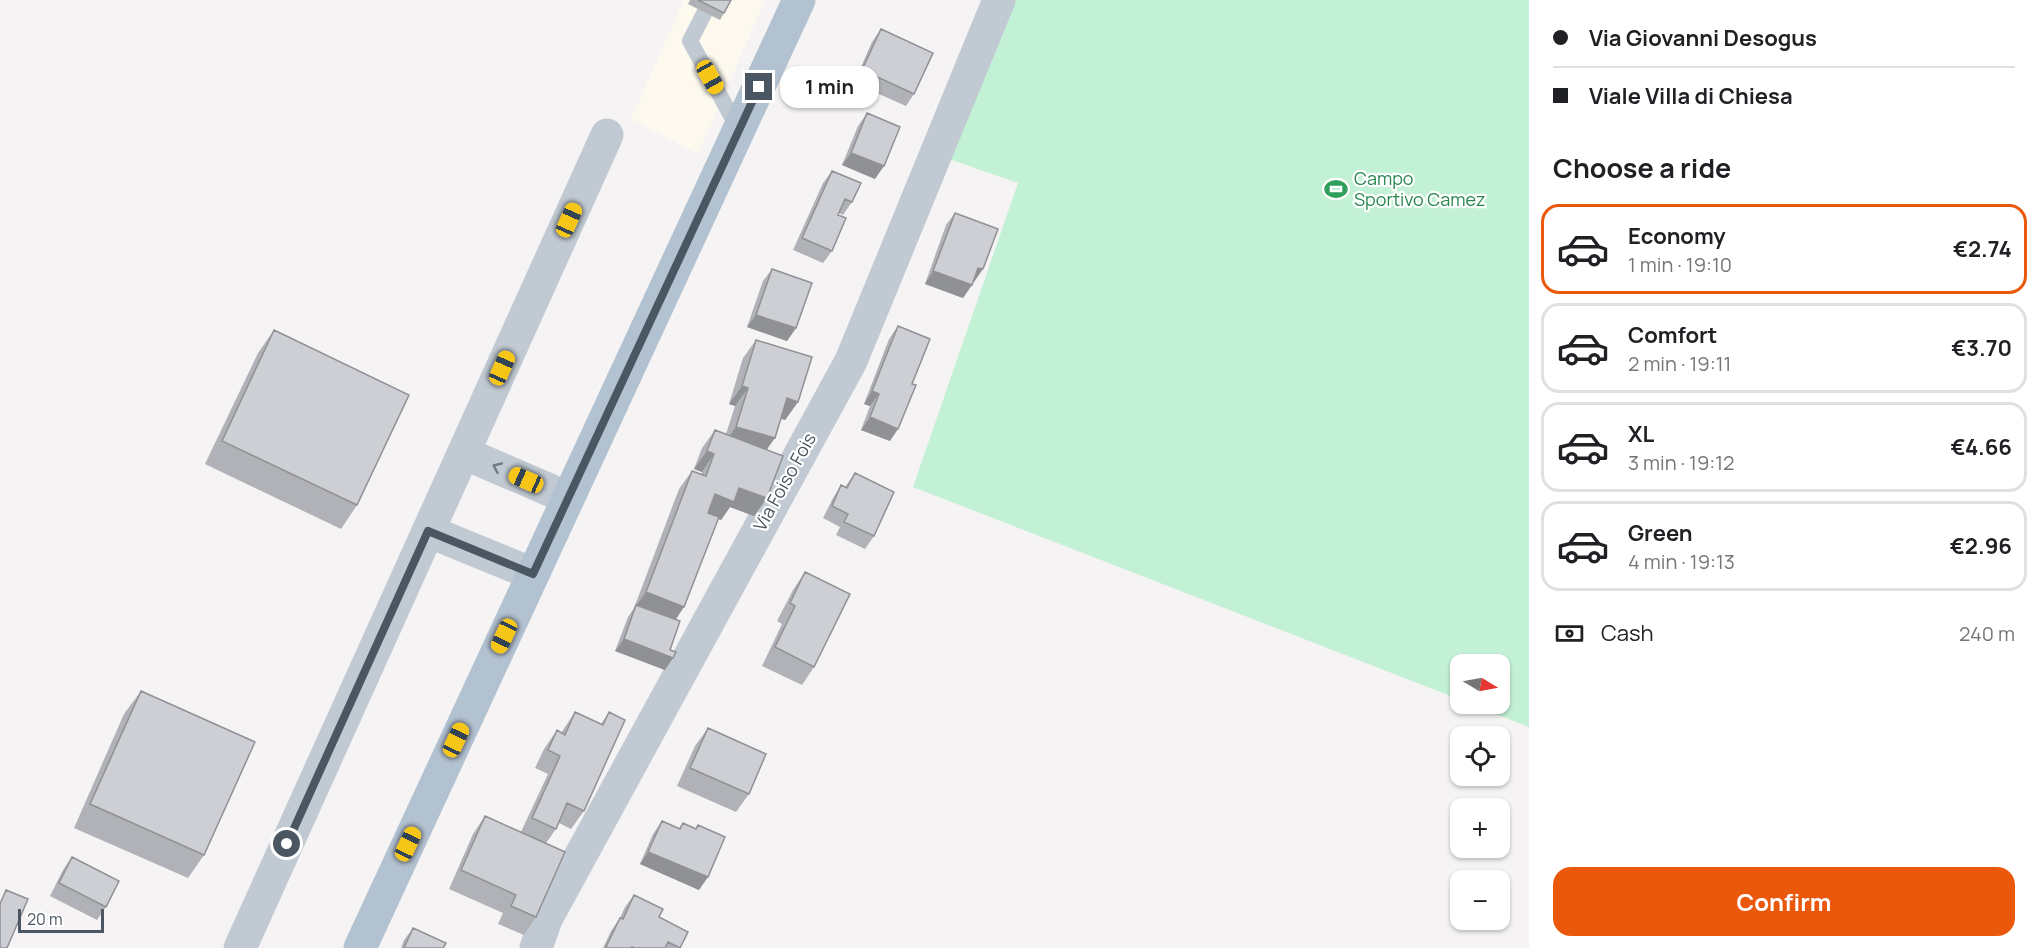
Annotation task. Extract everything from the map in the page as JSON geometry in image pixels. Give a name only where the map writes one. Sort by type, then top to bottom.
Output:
[{"type":"main road","points":[[360,948],[799,0]]},
{"type":"street","name":"Via Foiso Fois","points":[[536,948],[546,919],[851,361],[999,0]]},
{"type":"street","points":[[240,948],[607,135]]},
{"type":"street","points":[[464,453],[568,498]]},
{"type":"street","points":[[428,531],[533,574]]},
{"type":"lane","points":[[711,0],[690,41],[739,130]]},
{"type":"shaded area","points":[[684,0],[765,0],[698,154],[631,119]]},
{"type":"green space","points":[[1008,0],[1529,0],[1529,727],[1496,714],[1510,714],[1510,654],[1450,654],[1450,696],[913,487],[1018,183],[946,158]]},
{"type":"building","points":[[698,0],[731,0],[724,13]]},
{"type":"building","points":[[881,29],[933,53],[914,94],[862,70]]},
{"type":"building","points":[[867,113],[900,127],[884,166],[851,153]]},
{"type":"building","points":[[832,171],[861,183],[852,202],[845,199],[838,215],[846,218],[832,251],[802,238]]},
{"type":"building","points":[[955,213],[998,229],[983,269],[978,268],[972,285],[933,271]]},
{"type":"building","points":[[772,269],[812,283],[796,328],[756,315]]},
{"type":"building","points":[[898,326],[930,339],[912,384],[916,385],[898,429],[870,417],[879,394],[872,391]]},
{"type":"building","points":[[274,330],[409,395],[357,505],[222,441]]},
{"type":"building","points":[[756,340],[812,357],[798,402],[787,398],[775,438],[736,427],[748,388],[742,386]]},
{"type":"building","points":[[715,430],[783,456],[767,498],[739,488],[734,502],[715,494],[708,513],[719,517],[684,607],[646,592],[692,471],[706,476],[714,454],[707,451]]},
{"type":"building","points":[[855,473],[894,492],[874,536],[844,522],[848,514],[832,506],[841,485],[847,488]]},
{"type":"building","points":[[805,572],[850,594],[814,667],[775,647],[795,606],[790,603]]},
{"type":"building","points":[[636,605],[680,621],[670,650],[676,652],[673,658],[624,639]]},
{"type":"building","points":[[141,691],[255,742],[204,855],[90,804]]},
{"type":"building","points":[[575,712],[603,725],[609,712],[625,720],[584,811],[567,803],[556,829],[532,818],[560,756],[548,750],[557,730],[565,735]]},
{"type":"building","points":[[708,728],[766,754],[749,794],[690,768]]},
{"type":"building","points":[[485,816],[565,852],[536,917],[511,906],[516,895],[461,870]]},
{"type":"building","points":[[662,821],[680,829],[683,823],[696,829],[698,825],[725,837],[708,877],[648,852]]},
{"type":"building","points":[[72,857],[119,881],[106,907],[59,883]]},
{"type":"building","points":[[6,890],[28,899],[7,948],[0,948],[0,904]]},
{"type":"building","points":[[634,895],[663,909],[659,917],[688,932],[680,948],[668,942],[665,948],[606,947]]},
{"type":"building","points":[[413,928],[446,943],[443,948],[404,948]]},
{"type":"place","name":"Campo Sportivo Camez","points":[[1336,189]]},
{"type":"route","points":[[287,844],[428,531],[533,574],[759,87]]}]
